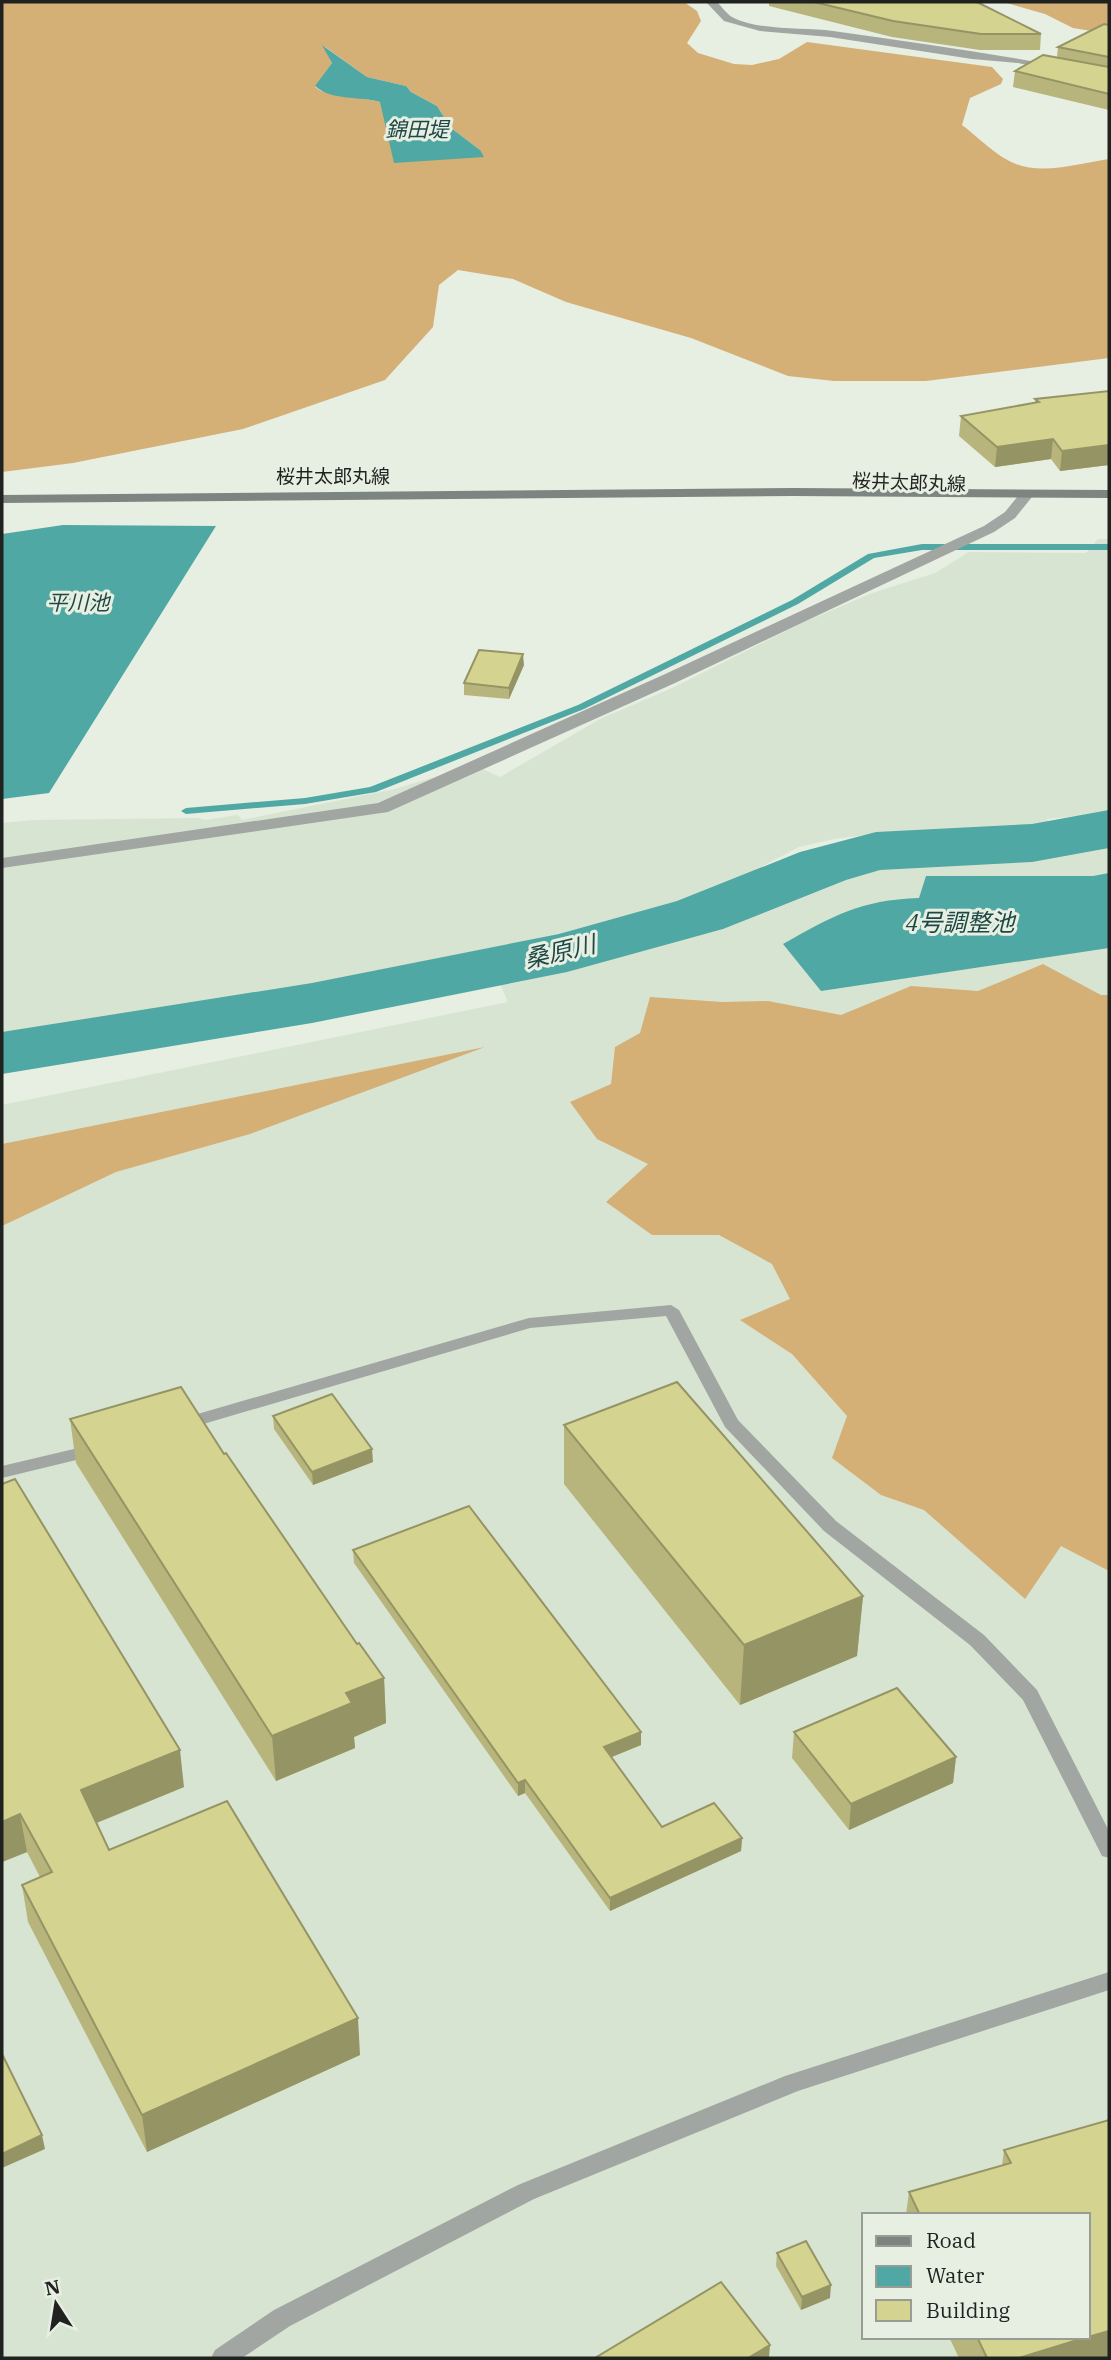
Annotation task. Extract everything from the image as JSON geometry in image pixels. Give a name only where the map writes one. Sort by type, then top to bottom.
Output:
[{"type":"main road","name":"桜井太郎丸線","points":[[2,499],[665,495],[1023,499],[1109,494]]},
{"type":"main road","name":"桜井太郎丸線","points":[[1023,499],[1109,508]]},
{"type":"street","points":[[711,2],[728,19],[760,28],[830,34],[1036,63],[1109,79]]},
{"type":"street","points":[[2,863],[382,807],[669,679],[989,529],[1023,499]]},
{"type":"lane","points":[[165,1429],[529,1323],[671,1310],[731,1423],[830,1526],[977,1640],[1030,1695],[1109,1850]]},
{"type":"lane","points":[[2,1472],[113,1444]]},
{"type":"lane","points":[[223,2358],[282,2318],[526,2192],[793,2083],[1109,1981]]},
{"type":"shaded area","points":[[2,2],[684,2],[697,11],[701,21],[687,43],[698,53],[734,64],[752,65],[779,59],[807,42],[992,67],[1003,79],[1001,84],[970,98],[962,125],[988,146],[1002,157],[1027,167],[1062,167],[1109,159],[1109,358],[926,381],[834,381],[788,376],[691,338],[566,302],[513,279],[458,270],[439,285],[433,327],[385,380],[243,429],[73,463],[2,472]],"holes":[[[324,46],[367,77],[406,86],[411,92],[437,106],[451,128],[480,150],[381,102],[321,91],[315,87],[332,63]]]},
{"type":"shaded area","points":[[1003,2],[1109,2],[1109,34],[1073,28],[1045,14]]},
{"type":"shaded area","points":[[1098,539],[1109,539],[1109,813],[1047,819],[1050,829],[899,831],[834,839],[799,847],[696,901],[649,920],[484,959],[448,961],[216,1012],[74,1039],[69,1048],[2,1063],[2,823],[32,820],[205,820],[238,815],[242,820],[395,789],[474,765],[500,777],[600,719],[672,688],[802,623],[872,593],[935,573],[969,552],[1086,553]]},
{"type":"shaded area","points":[[1109,838],[1109,2358],[2,2358],[2,1105],[508,1002],[498,979],[564,963],[672,928],[711,912],[787,872],[845,853],[931,846],[1047,845]]},
{"type":"shaded area","points":[[1043,964],[1101,995],[1109,995],[1109,1571],[1061,1546],[1025,1599],[924,1510],[881,1495],[832,1458],[847,1416],[792,1354],[740,1320],[790,1299],[772,1264],[719,1235],[652,1235],[606,1202],[648,1164],[597,1139],[570,1102],[611,1084],[615,1047],[640,1033],[650,997],[722,1002],[768,1001],[841,1015],[911,986],[978,991]]},
{"type":"shaded area","points":[[485,1047],[250,1134],[116,1172],[2,1226],[2,1144]]},
{"type":"water","name":"錦田堤","points":[[322,45],[367,77],[406,86],[411,92],[437,106],[451,128],[480,150],[484,157],[394,163],[380,102],[337,96],[315,86],[332,63]]},
{"type":"water","name":"平川池","points":[[63,525],[216,526],[49,793],[2,799],[2,534]]},
{"type":"water","name":"4号調整池","points":[[1109,873],[1109,948],[821,991],[783,944],[848,911],[880,902],[919,898],[926,876],[1093,876]]},
{"type":"building","points":[[814,2],[977,2],[1041,34],[981,34],[893,21]]},
{"type":"building","points":[[1104,24],[1109,25],[1109,57],[1058,47]]},
{"type":"building","points":[[1043,55],[1109,67],[1109,94],[1015,71]]},
{"type":"building","points":[[1109,391],[1109,445],[1062,451],[1053,439],[997,447],[961,416],[1039,402],[1035,399]]},
{"type":"building","points":[[479,650],[523,654],[509,688],[464,683]]},
{"type":"building","points":[[677,1382],[863,1596],[744,1645],[564,1425]]},
{"type":"building","points":[[181,1387],[224,1454],[226,1453],[357,1644],[359,1643],[384,1678],[346,1693],[352,1703],[272,1736],[70,1419]]},
{"type":"building","points":[[332,1394],[372,1449],[312,1472],[273,1416]]},
{"type":"building","points":[[15,1479],[180,1750],[81,1790],[109,1850],[227,1801],[358,2018],[142,2115],[22,1885],[52,1872],[20,1814],[2,1822],[2,1484]]},
{"type":"building","points":[[469,1506],[641,1732],[604,1747],[662,1827],[714,1803],[742,1838],[610,1898],[525,1780],[518,1783],[353,1550]]},
{"type":"building","points":[[897,1688],[956,1757],[851,1804],[794,1732]]},
{"type":"building","points":[[2,2054],[42,2135],[2,2154]]},
{"type":"building","points":[[1109,2120],[1109,2331],[1090,2336],[1090,2213],[919,2213],[909,2192],[1011,2163],[1004,2150]]},
{"type":"building","points":[[806,2241],[831,2285],[802,2297],[777,2253]]},
{"type":"building","points":[[721,2282],[770,2345],[748,2358],[595,2358]]},
{"type":"building","points":[[978,2339],[1081,2339],[1019,2358],[987,2358]]},
{"type":"waterway","points":[[186,811],[305,801],[372,790],[581,707],[795,602],[871,556],[922,547],[1109,547]]},
{"type":"waterway","name":"桑原川","points":[[2,1053],[312,1003],[567,952],[700,915],[823,866],[876,851],[1032,843],[1083,836],[1109,829]]}]
